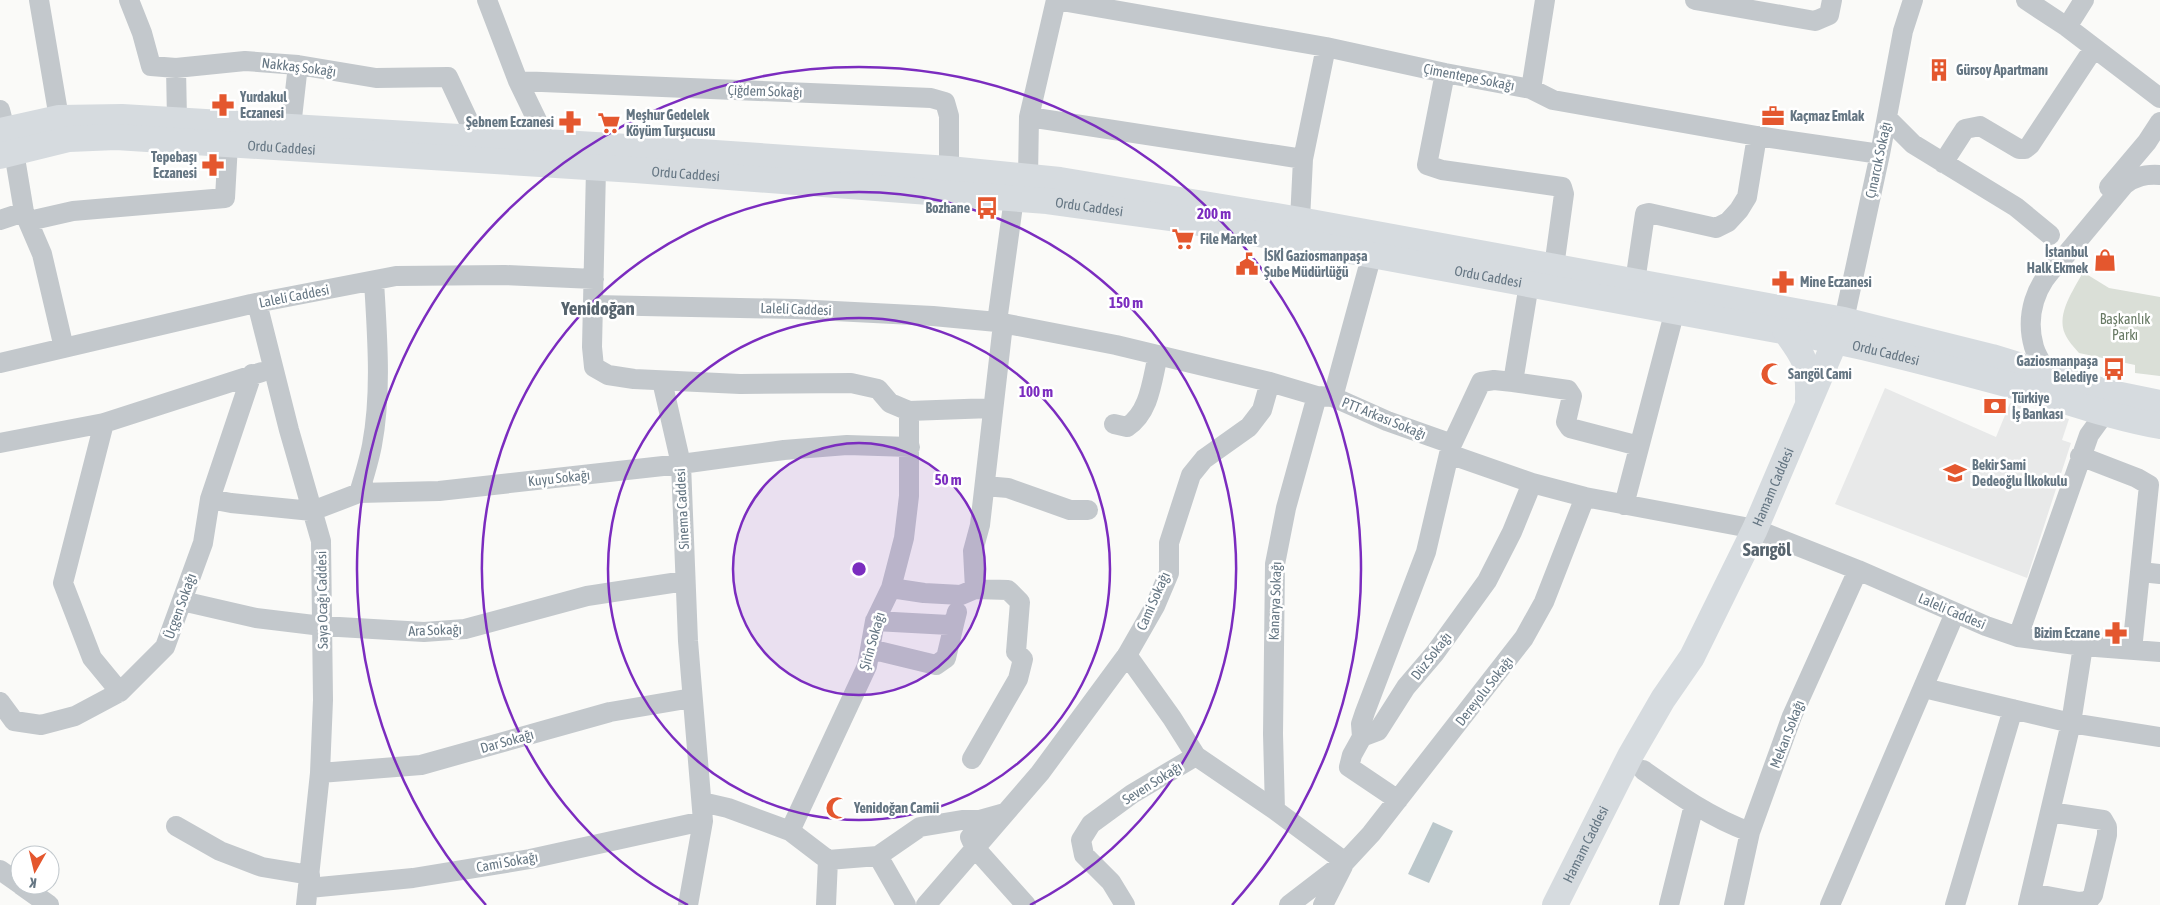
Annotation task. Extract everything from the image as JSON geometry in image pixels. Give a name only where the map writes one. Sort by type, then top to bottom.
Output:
[{"type":"main road","name":"Ordu Caddesi","points":[[4,136],[59,118],[122,117],[189,128],[228,144],[286,146],[596,169],[1020,188],[1060,180],[1300,220],[1635,282],[1840,330],[1948,344],[2106,392],[2160,403]]},
{"type":"main road","name":"Ordu Caddesi","points":[[4,136],[69,139],[189,128],[292,127],[949,169],[1020,188],[1785,331],[1840,330],[1924,361],[2110,415],[2160,426]]},
{"type":"main road","points":[[596,169],[612,146]]},
{"type":"main road","name":"Hamam Caddesi","points":[[1555,905],[1630,756],[1663,699],[1692,657],[1755,529],[1840,330]]},
{"type":"main road","points":[[1785,331],[1804,356],[1809,379],[1808,403]]},
{"type":"main road","name":"Hamam Caddesi","points":[[1574,905],[1601,844],[1680,700],[1692,657]]},
{"type":"street","points":[[39,0],[59,118]]},
{"type":"street","name":"Nakkaş Sokağı","points":[[129,0],[142,34],[151,66],[176,68],[245,61],[298,65],[376,78],[448,77],[477,139]]},
{"type":"street","points":[[487,0],[518,82],[548,143]]},
{"type":"street","points":[[870,649],[936,665],[946,658],[955,620],[968,592],[973,550],[980,525],[1000,323],[1030,116],[1056,0]]},
{"type":"street","name":"Çimentepe Sokağı","points":[[1056,0],[1326,47],[1445,73],[1531,89],[1553,100],[1757,136],[1880,154]]},
{"type":"street","points":[[1531,89],[1545,0]]},
{"type":"street","points":[[1695,0],[1815,21],[1829,15],[1832,0]]},
{"type":"street","name":"Çınarcık Sokağı","points":[[1840,330],[1880,154],[1903,31],[1912,0]]},
{"type":"street","points":[[2026,0],[2067,27],[2160,98]]},
{"type":"street","points":[[2067,27],[2084,0]]},
{"type":"street","points":[[1300,220],[1303,159],[1326,47]]},
{"type":"street","points":[[1943,163],[1965,129],[1972,127],[1980,126],[2013,146],[2025,149],[2094,48]]},
{"type":"street","points":[[292,127],[298,65]]},
{"type":"street","points":[[176,68],[189,128]]},
{"type":"street","points":[[1445,73],[1427,165],[1449,171],[1562,187],[1564,194],[1554,267]]},
{"type":"street","name":"Çiğdem Sokağı","points":[[518,82],[931,98],[945,102],[949,116],[949,169]]},
{"type":"street","points":[[1030,116],[1303,159]]},
{"type":"street","points":[[1887,118],[1913,144],[2016,207],[2050,235],[2064,234],[2073,229],[2154,140]]},
{"type":"street","points":[[2154,175],[2145,169],[2143,160],[2154,140],[2160,122]]},
{"type":"street","points":[[4,136],[26,217],[42,254],[64,348]]},
{"type":"street","points":[[1635,282],[1646,214],[1649,213],[1716,228],[1728,222],[1747,197],[1757,136]]},
{"type":"street","points":[[0,220],[72,211],[225,198],[228,144]]},
{"type":"street","points":[[1880,154],[1890,148],[1913,144]]},
{"type":"street","points":[[596,169],[592,347],[594,367],[608,376],[662,381],[740,384],[850,383],[878,389],[890,403],[909,410],[992,408]]},
{"type":"street","points":[[2048,272],[2060,262],[2124,185],[2130,180],[2154,175]]},
{"type":"street","points":[[2049,376],[2034,348],[2030,322],[2040,286],[2048,272],[2052,259],[2050,235]]},
{"type":"street","name":"Kanarya Sokağı","points":[[1275,810],[1272,724],[1275,564],[1286,508],[1372,254]]},
{"type":"street","name":"Laleli Caddesi","points":[[0,363],[257,303],[396,276],[485,275],[594,279]]},
{"type":"street","points":[[359,493],[372,445],[375,419],[378,350],[374,281]]},
{"type":"street","points":[[1513,382],[1529,284]]},
{"type":"street","name":"Saya Ocağı Caddesi","points":[[257,303],[273,369],[321,541],[323,700],[320,773],[308,889]]},
{"type":"street","name":"Laleli Caddesi","points":[[594,306],[795,308],[933,316],[1000,323]]},
{"type":"street","points":[[1624,505],[1675,310]]},
{"type":"street","name":"PTT Arkası Sokağı","points":[[1000,323],[1116,345],[1325,397],[1387,421],[1532,483],[1585,497],[1755,529]]},
{"type":"street","points":[[1114,424],[1127,427],[1137,421],[1150,393],[1158,355]]},
{"type":"street","points":[[0,443],[104,423],[252,374],[273,369]]},
{"type":"street","name":"Üçgen Sokağı","points":[[0,702],[14,721],[42,725],[75,716],[120,692],[165,647],[203,542],[210,499],[252,374]]},
{"type":"street","points":[[1398,800],[1350,767],[1352,755],[1362,737],[1361,724],[1365,712],[1426,552],[1451,449],[1481,382],[1494,380],[1568,390],[1572,396],[1566,422],[1570,428],[1639,446]]},
{"type":"street","name":"Sinema Caddesi","points":[[662,381],[681,464],[692,698],[703,811],[688,905]]},
{"type":"street","name":"Cami Sokağı","points":[[926,905],[1040,773],[1127,655],[1154,606],[1168,573],[1169,543],[1191,475],[1204,459],[1249,427],[1262,410],[1270,382]]},
{"type":"street","name":"Şirin Sokağı","points":[[790,831],[867,666],[875,621],[891,588],[904,538],[909,496],[909,410]]},
{"type":"street","points":[[2018,637],[2080,456],[2096,422],[2102,417],[2110,415]]},
{"type":"street","points":[[104,423],[63,582],[92,658],[120,692]]},
{"type":"street","name":"Kuyu Sokağı","points":[[210,499],[231,503],[312,510],[359,493],[439,491],[681,464],[784,450],[847,445],[910,447]]},
{"type":"street","points":[[2080,456],[2137,478],[2149,485],[2150,573],[2132,650]]},
{"type":"street","name":"Düz Sokağı","points":[[1362,737],[1378,731],[1406,687],[1435,653],[1487,581],[1512,532],[1532,483]]},
{"type":"street","points":[[985,486],[1008,488],[1070,510],[1088,510]]},
{"type":"street","name":"Dereyolu Sokağı","points":[[1345,862],[1398,800],[1524,638],[1544,602],[1585,497]]},
{"type":"street","name":"Laleli Caddesi","points":[[1755,529],[1858,570],[1955,613],[2018,637],[2083,646],[2160,652]]},
{"type":"street","name":"Mekan Sokağı","points":[[1734,905],[1750,832],[1792,716],[1858,570]]},
{"type":"street","name":"Ara Sokağı","points":[[182,601],[256,618],[322,626],[424,632],[465,629],[587,596],[685,581]]},
{"type":"street","points":[[891,588],[924,593],[1008,590],[1020,602],[1016,652],[1023,659],[1018,679],[972,759]]},
{"type":"street","points":[[1830,905],[1955,613]]},
{"type":"street","points":[[875,621],[950,625],[955,620]]},
{"type":"street","points":[[2050,812],[2103,820],[2106,827],[2107,834],[2093,895],[2088,901],[2030,899],[2050,812],[2071,723],[2083,646]]},
{"type":"street","name":"Seven Sokağı","points":[[1125,905],[1111,882],[1084,855],[1081,840],[1091,824],[1118,804],[1196,756],[1172,718],[1127,655]]},
{"type":"street","points":[[1924,688],[2071,723],[2160,737]]},
{"type":"street","name":"Dar Sokağı","points":[[320,773],[421,766],[610,712],[692,698]]},
{"type":"street","points":[[1955,905],[2013,709]]},
{"type":"street","points":[[1196,756],[1275,810],[1345,862]]},
{"type":"street","points":[[1643,770],[1694,805],[1728,824],[1750,832]]},
{"type":"street","points":[[1669,905],[1694,805]]},
{"type":"street","name":"Cami Sokağı","points":[[176,826],[220,851],[262,866],[308,889],[413,878],[530,859],[703,811],[728,808],[790,831],[828,860]]},
{"type":"street","points":[[826,905],[828,860],[878,856],[920,828],[962,820],[980,820],[1005,813]]},
{"type":"street","points":[[962,820],[975,848],[1026,905]]},
{"type":"street","points":[[878,856],[906,905]]},
{"type":"street","points":[[1289,905],[1345,862]]},
{"type":"street","points":[[1323,905],[1345,862]]},
{"type":"street","points":[[34,895],[49,905]]},
{"type":"shaded area","name":"Bekir Sami Dedeoğlu İlkokulu","points":[[1885,388],[1996,437],[2010,403],[2069,419],[2062,440],[2071,443],[2027,578],[1835,504]]},
{"type":"shaded area","points":[[1433,822],[1453,831],[1429,883],[1408,874]]},
{"type":"green space","name":"Başkanlık Parkı","points":[[2083,272],[2109,288],[2160,297],[2160,376],[2135,373],[2135,365],[2079,353],[2069,342],[2063,326],[2064,310]]},
{"type":"place","name":"Gürsoy Apartmanı","points":[[1939,70]]},
{"type":"place","name":"Yurdakul Eczanesi","points":[[223,105]]},
{"type":"place","name":"Kaçmaz Emlak","points":[[1773,116]]},
{"type":"place","name":"Şebnem Eczanesi","points":[[570,122]]},
{"type":"place","name":"Meşhur Gedelek Köyüm Turşucusu","points":[[609,123]]},
{"type":"place","name":"Tepebaşı Eczanesi","points":[[213,165]]},
{"type":"place","name":"Bozhane","points":[[987,208]]},
{"type":"place","name":"File Market","points":[[1183,239]]},
{"type":"place","name":"İstanbul Halk Ekmek","points":[[2105,260]]},
{"type":"place","name":"İSKİ Gaziosmanpaşa Şube Müdürlüğü","points":[[1247,264]]},
{"type":"place","name":"Mine Eczanesi","points":[[1783,282]]},
{"type":"place","name":"Gaziosmanpaşa Belediye","points":[[2114,369]]},
{"type":"place","name":"Sarıgöl Cami","points":[[1772,374]]},
{"type":"place","name":"Türkiye İş Bankası","points":[[1995,406]]},
{"type":"place","name":"Bekir Sami Dedeoğlu İlkokulu","points":[[1955,473]]},
{"type":"place","name":"Bizim Eczane","points":[[2116,633]]},
{"type":"place","name":"Yenidoğan Camii","points":[[837,808]]},
{"type":"district","name":"Yenidoğan","points":[[598,308]]},
{"type":"district","name":"Sarıgöl","points":[[1767,549]]}]
